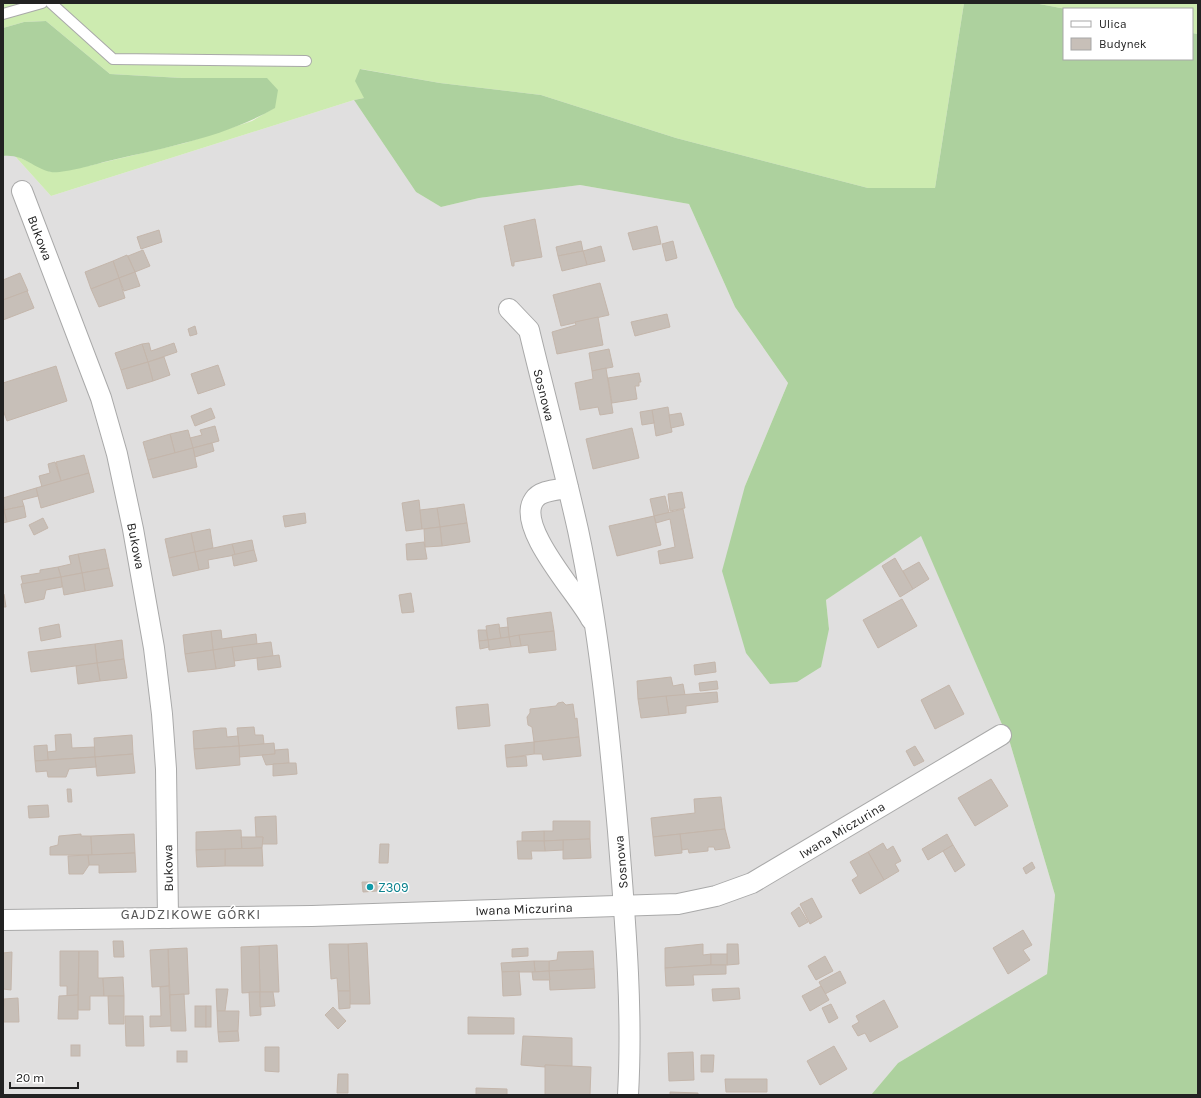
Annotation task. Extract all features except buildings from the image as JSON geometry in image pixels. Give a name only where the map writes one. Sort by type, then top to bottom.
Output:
[{"type":"street","name":"Bukowa","points":[[22,191],[100,398],[117,454],[133,529],[152,641],[162,714],[166,769],[168,918]]},
{"type":"street","name":"Sosnowa","points":[[509,309],[529,330],[578,531],[597,630],[610,742],[625,906],[630,1018],[628,1095]]},
{"type":"street","name":"Sosnowa","points":[[568,488],[543,493],[534,499],[531,507],[531,517],[545,552],[554,567],[588,613],[597,630]]},
{"type":"street","name":"Iwana Miczurina","points":[[3,920],[312,916],[678,904],[716,896],[752,883],[1001,735]]},
{"type":"lane","points":[[3,14],[42,3]]},
{"type":"lane","points":[[51,3],[113,59],[306,61]]},
{"type":"shaded area","points":[[354,100],[416,192],[441,207],[479,198],[580,185],[689,204],[735,307],[788,383],[745,486],[829,629],[826,600],[921,535],[1010,743],[1055,895],[1047,974],[898,1063],[871,1095],[3,1095],[3,156],[14,155],[51,196]]},
{"type":"green space","points":[[3,3],[964,3],[935,188],[868,188],[676,138],[541,95],[440,83],[361,69],[364,98],[51,196],[14,155],[51,172],[88,166],[185,143],[252,121],[274,108],[182,78],[110,74],[46,21],[24,22],[3,28]]},
{"type":"green space","points":[[964,3],[1034,3],[1063,8],[1063,60],[1193,60],[1193,33],[1198,34],[1198,1095],[871,1095],[898,1063],[1047,974],[1055,895],[1010,743],[921,536],[826,600],[829,629],[821,667],[797,682],[770,684],[746,653],[722,571],[745,486],[788,383],[735,307],[689,204],[580,185],[479,198],[441,207],[416,192],[354,100],[364,98],[355,81],[360,69],[440,83],[541,95],[676,138],[868,188],[935,188]]},
{"type":"green space","points":[[1034,3],[1198,3],[1198,34],[1193,33],[1193,8],[1063,8]]},
{"type":"green space","points":[[46,21],[110,74],[182,78],[267,78],[278,90],[275,108],[213,135],[170,147],[69,171],[51,172],[17,157],[3,156],[3,28],[24,22]]},
{"type":"place","name":"Z309","points":[[370,887]]},
{"type":"district","name":"GAJDZIKOWE GÓRKI","points":[[191,914]]}]
